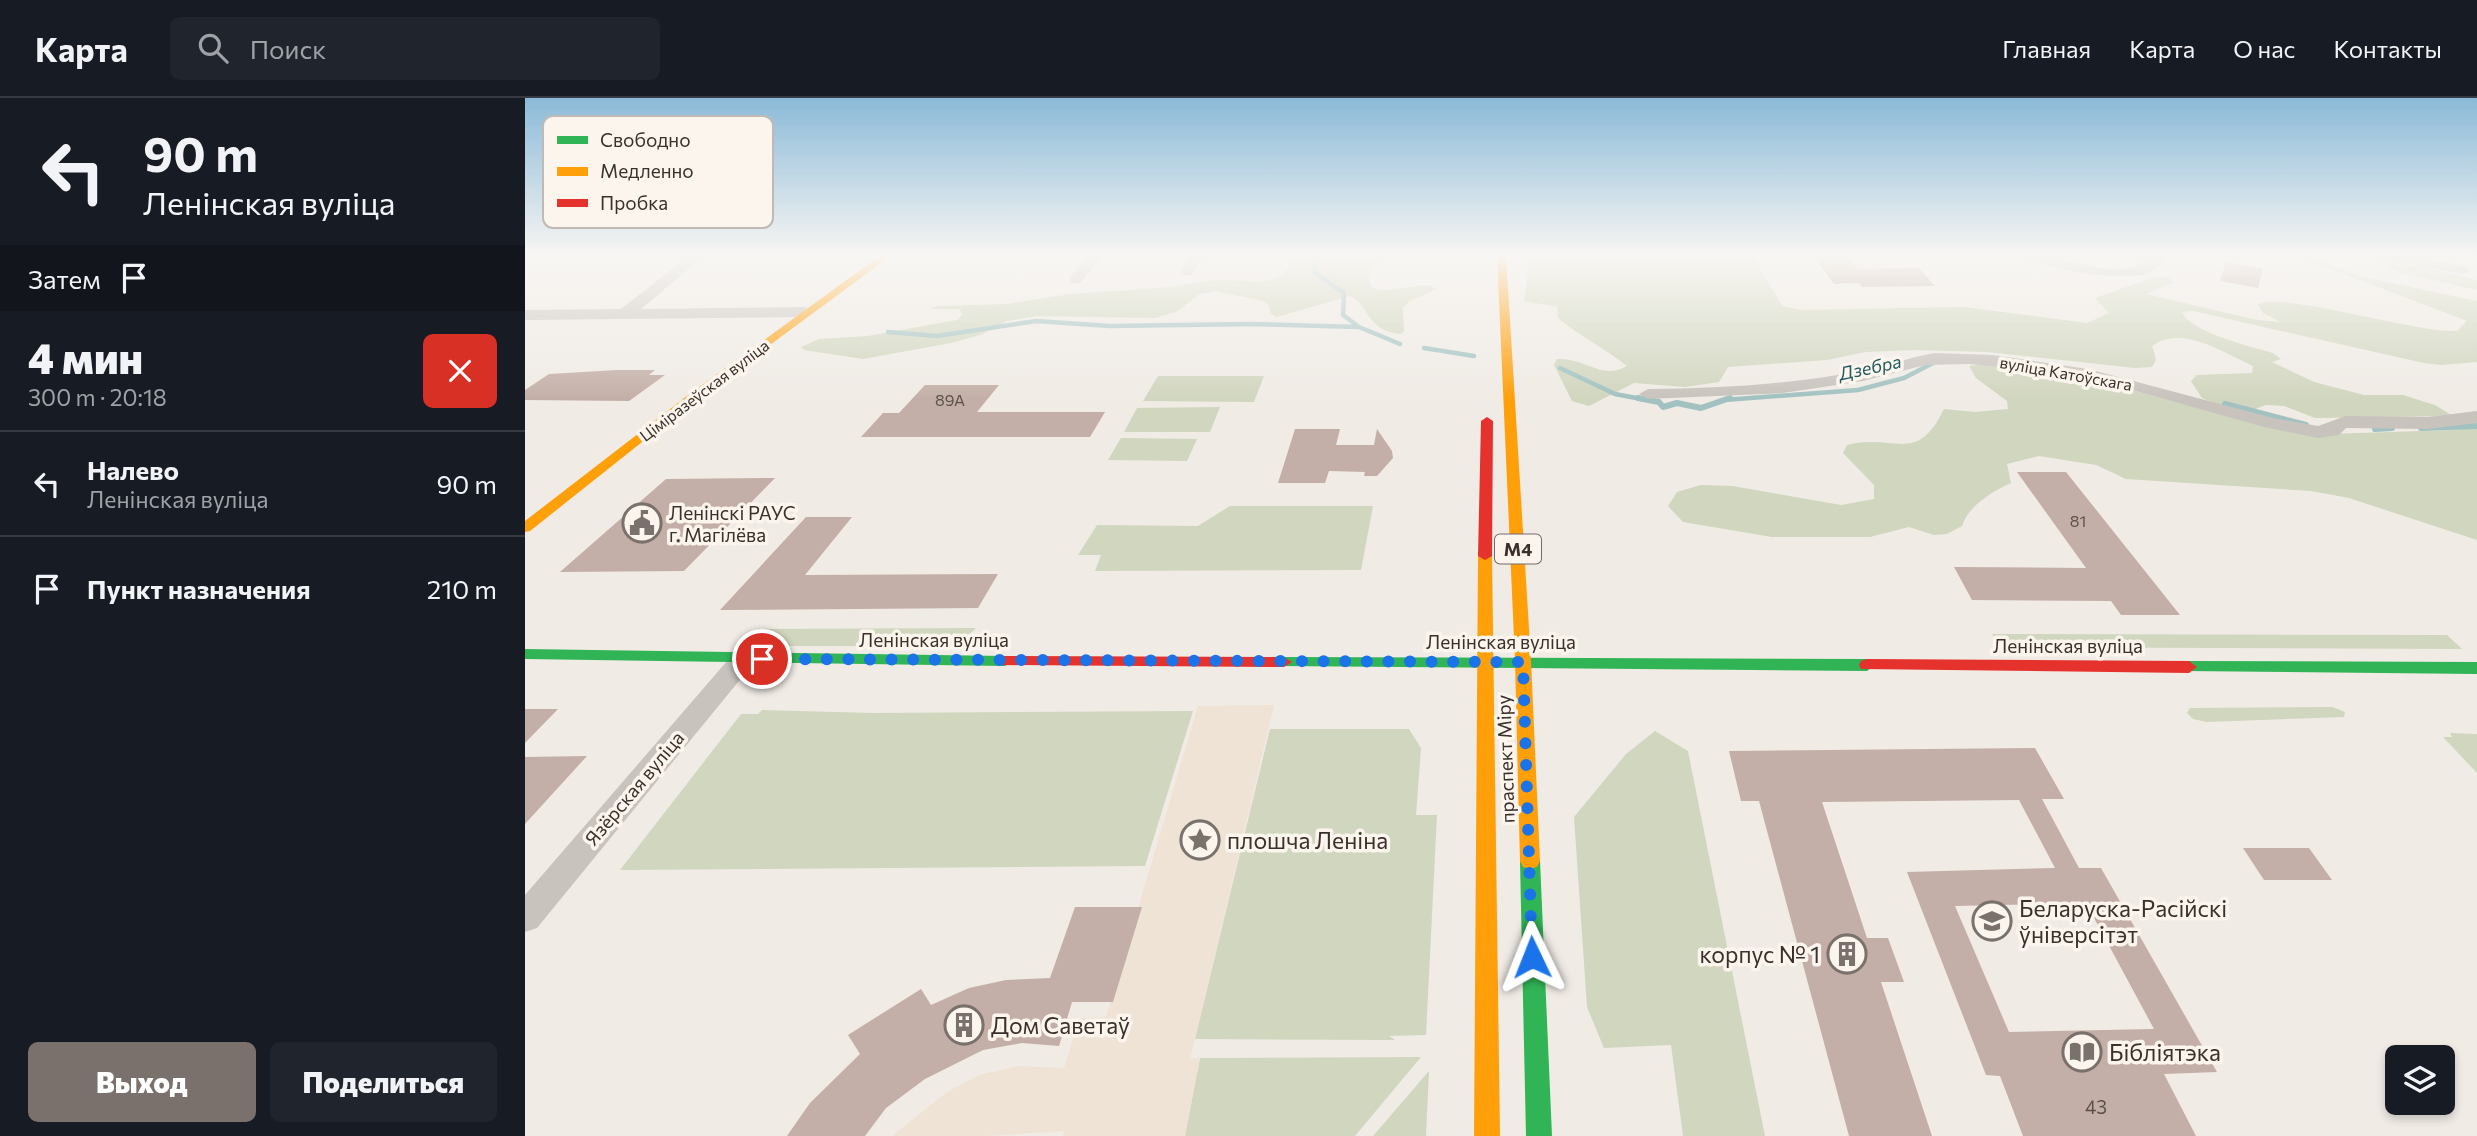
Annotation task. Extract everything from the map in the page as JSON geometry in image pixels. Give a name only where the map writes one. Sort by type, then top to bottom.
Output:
[{"type":"main road","name":"Ціміразеўская вуліца","points":[[525,528],[817,303]]},
{"type":"main road","name":"праспект Міру","points":[[1487,1136],[1504,681],[1523,662],[1505,303]]},
{"type":"main road","name":"праспект Міру","points":[[1487,410],[1484,661],[1504,681],[1539,1136]]},
{"type":"main road","name":"Ленінская вуліца","points":[[525,654],[734,671],[1484,661],[2477,668]]},
{"type":"main road","points":[[525,670],[641,673]]},
{"type":"main road","name":"Ленінская вуліца","points":[[919,677],[1111,678]]},
{"type":"street","points":[[625,314],[638,303]]},
{"type":"street","points":[[525,315],[805,312]]},
{"type":"street","name":"вуліца Катоўскага","points":[[1648,394],[1775,389],[1866,375],[1923,360],[1944,358],[1998,362],[2112,380],[2217,410],[2318,432],[2332,431],[2339,423],[2346,422],[2402,425],[2446,423],[2477,417]]},
{"type":"street","name":"Язёрская вуліца","points":[[525,918],[734,671]]},
{"type":"green space","points":[[1187,303],[1176,312],[1155,318],[1037,316],[1007,321],[980,335],[951,343],[863,359],[804,350],[801,347],[819,339],[868,336],[957,320],[962,315],[960,309],[931,309],[937,306]]},
{"type":"green space","points":[[1266,303],[1324,303],[1277,317],[1271,314]]},
{"type":"green space","points":[[1359,303],[1408,303],[1403,308],[1404,331],[1401,334],[1381,328]]},
{"type":"green space","points":[[1537,303],[1780,303],[1801,310],[1964,307],[2087,323],[2109,313],[2100,303],[2186,303],[2257,320],[2281,322],[2263,313],[2258,305],[2295,303],[2413,326],[2457,331],[2467,321],[2421,303],[2477,303],[2477,362],[2441,365],[2424,363],[2193,311],[2182,312],[2187,319],[2209,332],[2273,353],[2281,359],[2272,362],[2314,382],[2364,395],[2403,395],[2435,405],[2453,416],[2315,418],[2284,406],[2266,405],[2250,411],[2224,408],[2202,398],[2191,381],[2197,375],[2252,373],[2253,366],[2203,343],[2176,338],[2152,346],[2156,360],[2152,367],[2135,368],[1987,352],[1865,352],[1827,360],[1728,367],[1719,382],[1685,387],[1634,383],[1589,406],[1572,401],[1554,365],[1557,359],[1576,361],[1609,371],[1627,366],[1558,318],[1557,307]]},
{"type":"green space","points":[[1984,364],[2102,382],[2222,414],[2327,434],[2455,430],[2477,426],[2477,540],[2349,498],[2311,491],[2126,479],[2096,465],[2039,456],[2007,464],[2011,483],[1982,500],[1970,512],[1962,526],[1947,534],[1934,535],[1909,527],[1870,537],[1772,537],[1683,522],[1668,506],[1677,492],[1701,485],[1732,486],[1841,505],[1874,499],[1874,485],[1843,453],[1847,445],[1864,442],[1914,442],[1924,437],[1934,426],[1944,409],[1975,412],[2008,409],[2007,401],[1976,378],[1969,366]]},
{"type":"green space","points":[[1158,376],[1264,376],[1254,402],[1143,401]]},
{"type":"green space","points":[[1220,407],[1210,432],[1124,432],[1137,408]]},
{"type":"green space","points":[[1121,438],[1197,439],[1187,461],[1108,460]]},
{"type":"green space","points":[[1230,506],[1373,506],[1361,570],[1095,571],[1101,555],[1078,555],[1097,525],[1198,526]]},
{"type":"green space","points":[[976,628],[958,646],[742,646],[757,629]]},
{"type":"green space","points":[[1992,634],[2447,635],[2462,649],[2000,647]]},
{"type":"green space","points":[[2333,707],[2345,712],[2344,717],[2207,722],[2193,719],[2187,713],[2190,708]]},
{"type":"green space","points":[[762,710],[873,713],[1193,711],[1145,866],[620,870],[741,714],[758,714]]},
{"type":"green space","points":[[1270,729],[1409,729],[1421,748],[1416,815],[1437,815],[1426,1035],[1389,1036],[1395,1040],[1195,1039]]},
{"type":"green space","points":[[1655,731],[1688,751],[1765,1136],[1683,1136],[1671,1045],[1604,1048],[1587,1007],[1574,817],[1626,754]]},
{"type":"green space","points":[[2450,733],[2477,734],[2477,773],[2443,737],[2452,737]]},
{"type":"green space","points":[[1421,1057],[1355,1136],[1185,1136],[1200,1058]]},
{"type":"green space","points":[[1429,1071],[1426,1136],[1373,1136]]},
{"type":"shaded area","name":"плошча Леніна","points":[[1274,705],[1190,1059],[1200,1058],[1185,1136],[1063,1136],[1064,1131],[987,1136],[892,1136],[947,1092],[979,1075],[1019,1066],[1064,1068],[1080,1018],[1106,1017],[1198,706]]},
{"type":"building","points":[[655,370],[649,375],[665,375],[629,401],[525,400],[525,390],[549,374]]},
{"type":"building","points":[[925,385],[999,385],[977,412],[1105,412],[1090,437],[861,437],[883,413],[899,413]]},
{"type":"building","points":[[1295,429],[1340,429],[1336,445],[1374,445],[1377,429],[1392,451],[1393,458],[1377,476],[1364,476],[1365,472],[1329,471],[1325,483],[1278,483]]},
{"type":"building","points":[[2017,472],[2066,472],[2180,615],[2121,615],[2111,601],[1972,600],[1954,567],[2086,568]]},
{"type":"building","name":"Ленінскі РАУС г. Магілёва","points":[[775,478],[684,571],[560,572],[666,479]]},
{"type":"building","points":[[806,517],[852,517],[805,575],[998,574],[978,608],[720,610]]},
{"type":"building","points":[[525,709],[558,709],[525,743]]},
{"type":"building","points":[[2035,748],[2064,799],[2042,799],[2079,868],[2101,868],[2217,1072],[2164,1074],[2196,1136],[2023,1136],[2000,1076],[1986,1075],[1907,872],[2055,868],[2019,800],[1822,802],[1867,938],[1888,938],[1904,982],[1881,982],[1932,1136],[1849,1136],[1759,801],[1741,801],[1729,751]],"holes":[[[2086,903],[2154,1029],[2009,1032],[1955,906]]]},
{"type":"building","points":[[587,756],[525,824],[525,757]]},
{"type":"building","points":[[2243,848],[2309,848],[2332,880],[2264,880]]},
{"type":"building","name":"Дом Саветаў","points":[[1075,907],[1142,907],[1113,1002],[1072,1002],[1059,1046],[1022,1043],[983,1050],[925,1079],[886,1108],[865,1136],[787,1136],[810,1103],[860,1054],[848,1035],[921,989],[931,1005],[969,988],[1006,980],[1050,978]]},
{"type":"waterway","name":"Дзебра","points":[[1344,303],[1343,315],[1359,327]]},
{"type":"waterway","points":[[888,332],[937,336],[1036,321],[1110,326],[1252,324],[1359,327]]},
{"type":"waterway","name":"Дзебра","points":[[1359,327],[1400,344]]},
{"type":"waterway","name":"Дзебра","points":[[1424,348],[1474,356]]},
{"type":"waterway","name":"Дзебра","points":[[1724,400],[1858,390],[1904,378],[1933,363]]},
{"type":"waterway","name":"Дзебра","points":[[1560,368],[1615,394],[1647,400]]},
{"type":"waterway","name":"Дзебра","points":[[1638,398],[1659,402],[1663,407],[1677,403],[1701,408],[1724,400]]},
{"type":"waterway","name":"Дзебра","points":[[1724,400],[1730,398]]},
{"type":"waterway","name":"Дзебра","points":[[2225,404],[2306,425]]},
{"type":"waterway","name":"Дзебра","points":[[2421,428],[2477,426]]},
{"type":"waterway","name":"Дзебра","points":[[2375,429],[2392,428]]},
{"type":"traffic: fast","points":[[525,654],[1005,661]]},
{"type":"traffic: fast","points":[[1284,662],[1867,665]]},
{"type":"traffic: fast","points":[[2189,667],[2477,668]]},
{"type":"traffic: fast","points":[[1530,861],[1539,1136]]},
{"type":"traffic: slow","points":[[525,528],[691,398],[821,303]]},
{"type":"traffic: slow","points":[[1504,303],[1523,661],[1530,861]]},
{"type":"traffic: slow","points":[[1485,556],[1487,1136]]},
{"type":"traffic: jam","points":[[1485,556],[1487,421]]},
{"type":"traffic: jam","points":[[1005,661],[1284,662]]},
{"type":"traffic: jam","points":[[1867,665],[2189,667]]},
{"type":"place","name":"Ленінскі РАУС г. Магілёва","points":[[642,523]]},
{"type":"place","name":"плошча Леніна","points":[[1200,840]]},
{"type":"place","name":"Беларуска-Расійскі ўніверсітэт","points":[[1992,921]]},
{"type":"place","name":"корпус № 1","points":[[1847,954]]},
{"type":"place","name":"Дом Саветаў","points":[[964,1025]]},
{"type":"place","name":"Бібліятэка","points":[[2082,1052]]},
{"type":"route","points":[[762,659],[1523,662],[1532,957]]}]
